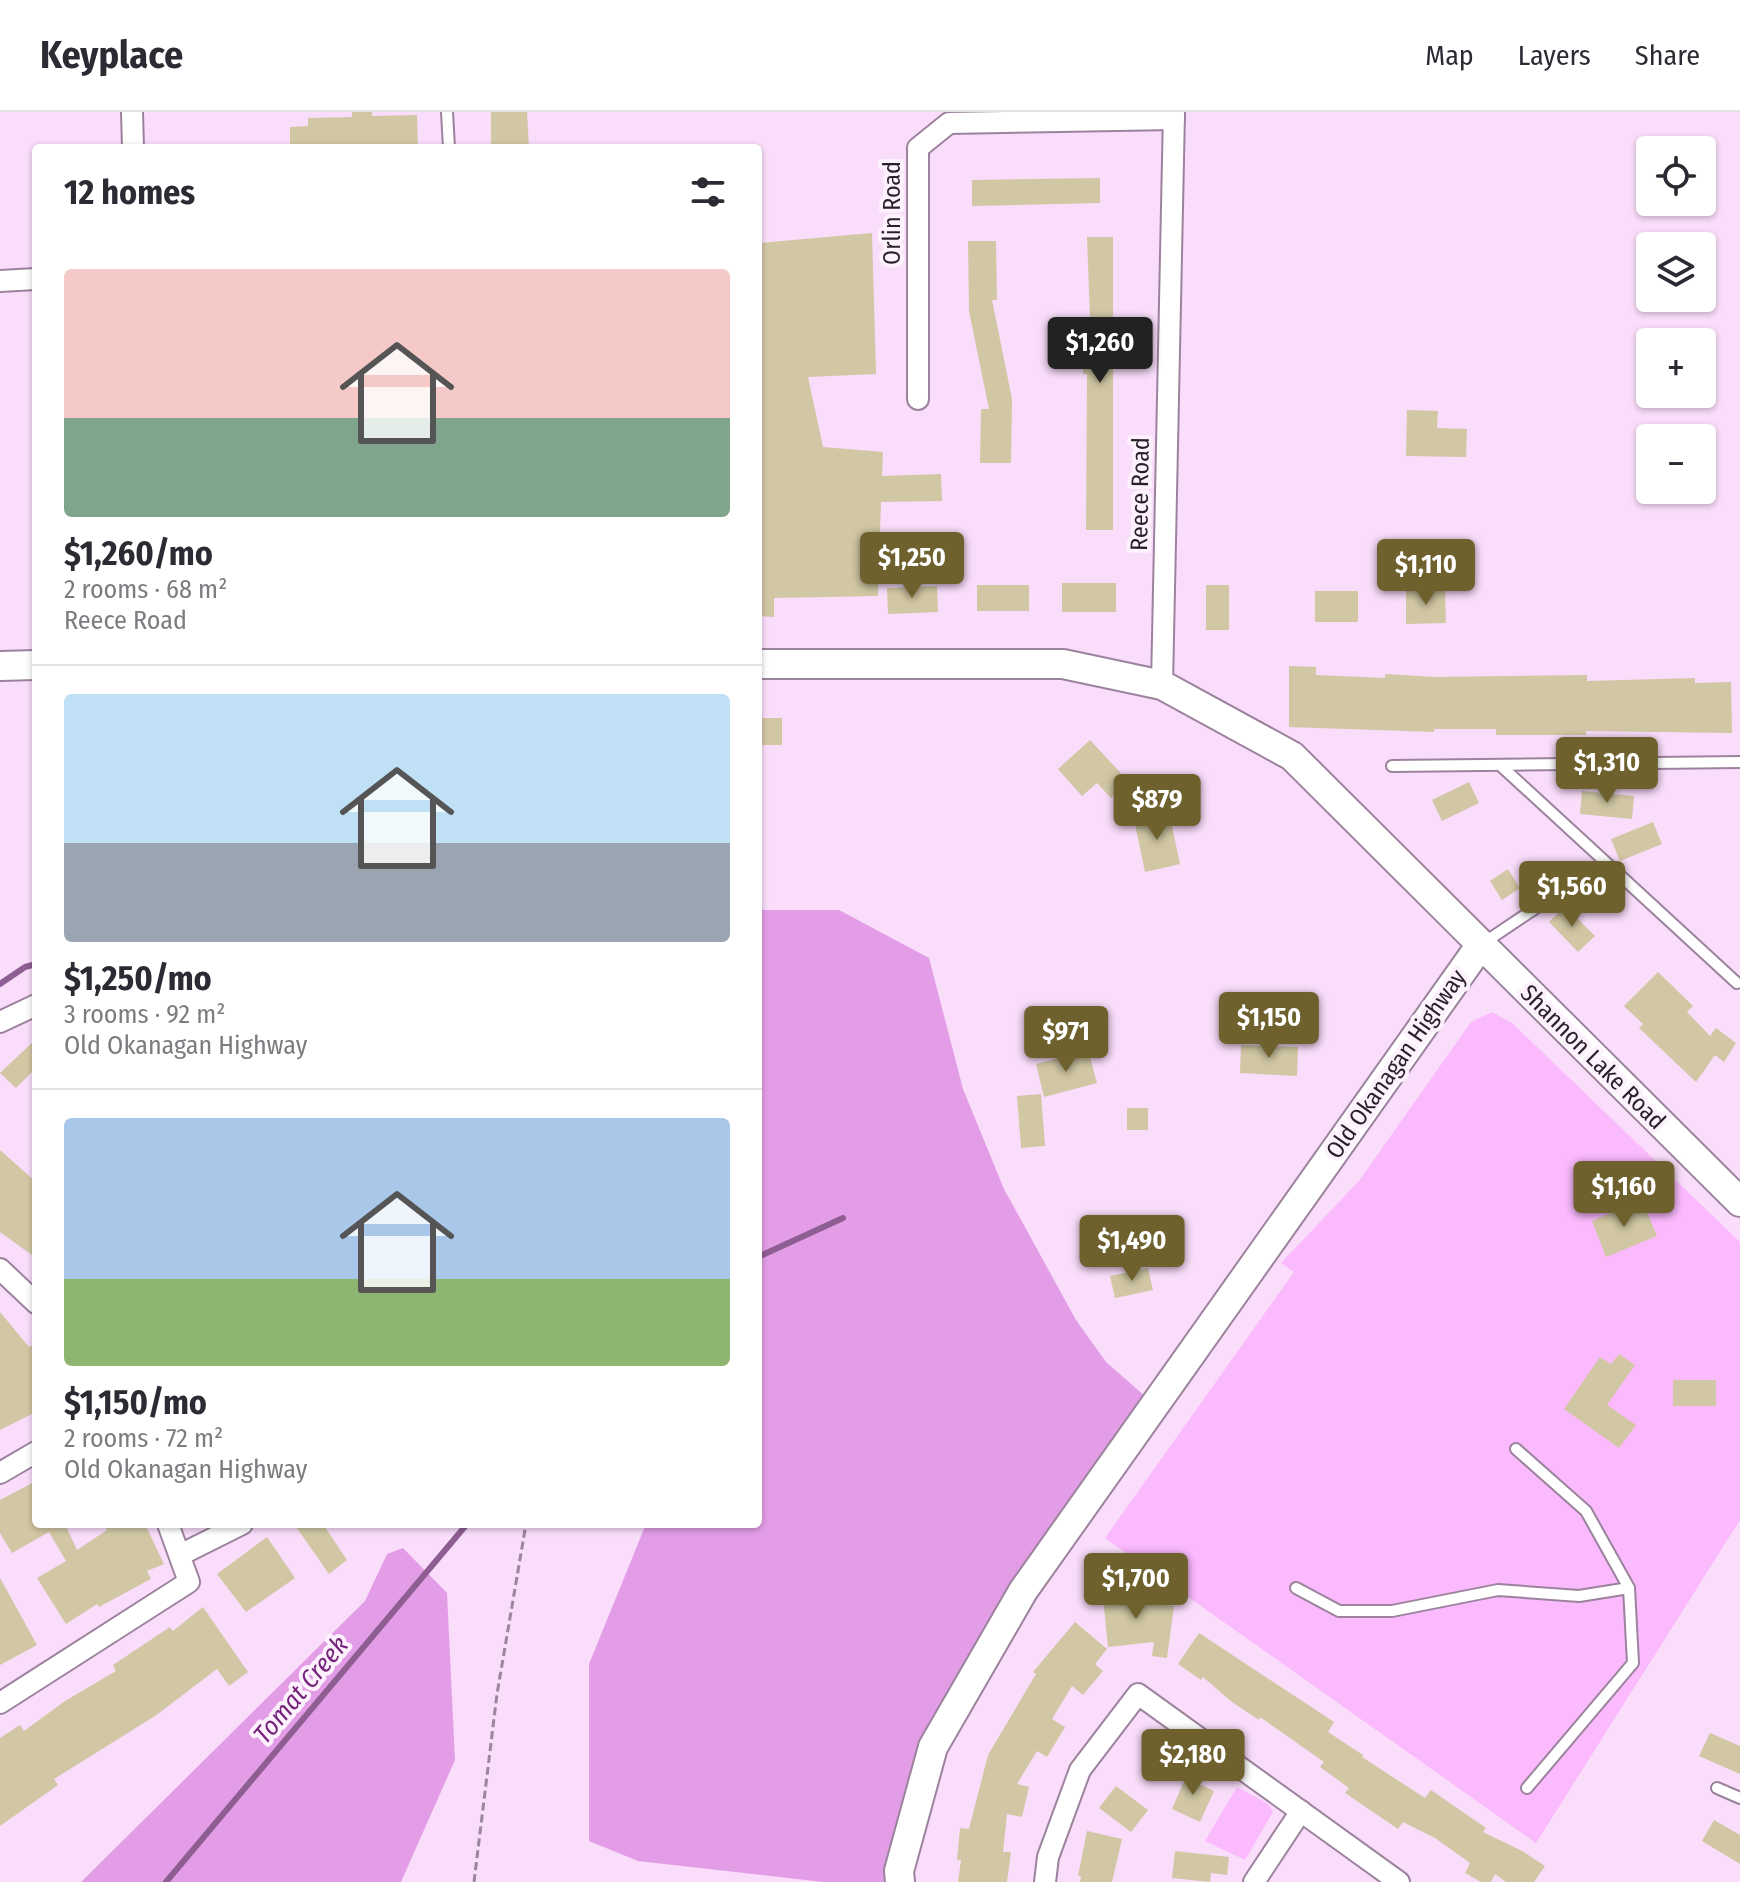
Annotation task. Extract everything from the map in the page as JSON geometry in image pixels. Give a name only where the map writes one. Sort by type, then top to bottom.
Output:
[{"type":"main road","name":"Old Okanagan Highway","points":[[762,664],[1063,664],[1162,685],[1292,756],[1480,946],[1023,1591],[933,1747],[899,1871],[900,1882]]},
{"type":"main road","points":[[0,666],[32,665]]},
{"type":"main road","name":"Shannon Lake Road","points":[[1480,946],[1740,1202]]},
{"type":"street","points":[[132,112],[133,144]]},
{"type":"street","name":"Orlin Road","points":[[918,399],[918,148],[949,123],[1174,116]]},
{"type":"street","name":"Reece Road","points":[[1162,685],[1174,116]]},
{"type":"street","points":[[0,281],[32,279]]},
{"type":"street","points":[[0,1022],[32,1007]]},
{"type":"street","points":[[0,1269],[32,1299]]},
{"type":"street","points":[[0,1473],[32,1454]]},
{"type":"street","points":[[0,1703],[189,1582],[170,1528]]},
{"type":"street","points":[[180,1555],[234,1528]]},
{"type":"street","points":[[1045,1882],[1048,1857],[1080,1770],[1138,1694],[1399,1882]]},
{"type":"street","points":[[1254,1882],[1301,1811]]},
{"type":"lane","points":[[447,112],[449,144]]},
{"type":"lane","points":[[1392,766],[1740,762]]},
{"type":"lane","points":[[1500,765],[1737,983]]},
{"type":"lane","points":[[1480,946],[1603,863]]},
{"type":"lane","points":[[1516,1449],[1586,1511],[1629,1588],[1633,1663],[1527,1788]]},
{"type":"lane","points":[[1296,1588],[1339,1611],[1392,1611],[1498,1590],[1579,1596],[1629,1588]]},
{"type":"lane","points":[[1717,1788],[1740,1798]]},
{"type":"path","points":[[474,1882],[497,1694],[525,1528]]},
{"type":"shaded area","points":[[762,910],[839,910],[929,958],[963,1089],[1004,1189],[1076,1320],[1106,1362],[1155,1405],[976,1679],[916,1817],[907,1882],[823,1882],[638,1861],[589,1841],[589,1664],[644,1528],[762,1528]]},
{"type":"shaded area","points":[[1492,1012],[1512,1023],[1740,1242],[1740,1520],[1536,1843],[1105,1538],[1294,1272],[1281,1263],[1359,1181],[1471,1022]]},
{"type":"shaded area","points":[[403,1548],[447,1593],[455,1760],[401,1882],[81,1882],[365,1601],[387,1554]]},
{"type":"shaded area","points":[[1237,1787],[1268,1804],[1273,1812],[1245,1860],[1205,1841]]},
{"type":"building","points":[[352,112],[372,112],[372,116],[417,115],[418,144],[290,144],[290,127],[308,126],[308,118],[352,117]]},
{"type":"building","points":[[491,112],[527,112],[529,144],[491,144]]},
{"type":"building","points":[[1100,178],[1100,203],[972,206],[972,180]]},
{"type":"building","points":[[872,233],[876,374],[808,377],[823,447],[883,452],[882,476],[941,474],[942,501],[881,502],[878,596],[774,598],[774,617],[762,616],[762,243]]},
{"type":"building","points":[[1087,237],[1113,237],[1113,530],[1086,530],[1087,374],[1083,374],[1083,319],[1090,319]]},
{"type":"building","points":[[968,241],[996,241],[997,300],[992,300],[1012,399],[1011,463],[980,463],[981,409],[989,409],[969,311]]},
{"type":"building","points":[[1407,410],[1438,411],[1437,428],[1467,429],[1466,457],[1406,456]]},
{"type":"building","points":[[1062,583],[1116,583],[1116,612],[1062,612]]},
{"type":"building","points":[[977,585],[1029,585],[1029,611],[977,611]]},
{"type":"building","points":[[1206,585],[1229,585],[1229,630],[1206,630]]},
{"type":"building","points":[[937,586],[938,612],[888,614],[887,588]]},
{"type":"building","points":[[1445,589],[1446,623],[1406,624],[1406,590]]},
{"type":"building","points":[[1315,591],[1358,591],[1358,622],[1315,622]]},
{"type":"building","points":[[1289,666],[1316,667],[1316,675],[1385,678],[1385,674],[1435,677],[1587,675],[1587,681],[1695,678],[1695,683],[1731,682],[1732,733],[1586,731],[1586,735],[1496,735],[1496,729],[1434,729],[1434,732],[1289,727]]},
{"type":"building","points":[[762,718],[782,718],[782,745],[762,745]]},
{"type":"building","points":[[1090,740],[1129,782],[1111,798],[1097,783],[1082,796],[1058,769]]},
{"type":"building","points":[[1469,782],[1479,803],[1442,821],[1432,800]]},
{"type":"building","points":[[1582,791],[1634,796],[1632,819],[1580,814]]},
{"type":"building","points":[[1169,812],[1180,864],[1145,872],[1134,819]]},
{"type":"building","points":[[1653,822],[1662,844],[1620,861],[1611,839]]},
{"type":"building","points":[[1508,869],[1520,888],[1502,900],[1490,881]]},
{"type":"building","points":[[1565,906],[1595,936],[1578,952],[1549,922]]},
{"type":"building","points":[[1658,972],[1693,1006],[1687,1012],[1710,1036],[1716,1028],[1736,1043],[1724,1062],[1715,1055],[1696,1082],[1639,1028],[1643,1024],[1624,1006]]},
{"type":"building","points":[[1288,992],[1292,1018],[1239,1025],[1235,999]]},
{"type":"building","points":[[32,1043],[32,1072],[16,1088],[0,1073]]},
{"type":"building","points":[[1241,1045],[1298,1047],[1297,1076],[1240,1073]]},
{"type":"building","points":[[1088,1050],[1097,1083],[1044,1097],[1036,1064]]},
{"type":"building","points":[[1041,1094],[1045,1146],[1021,1148],[1017,1096]]},
{"type":"building","points":[[1127,1108],[1148,1108],[1148,1130],[1127,1130]]},
{"type":"building","points":[[0,1150],[32,1178],[32,1255],[0,1232]]},
{"type":"building","points":[[1595,1171],[1608,1184],[1596,1195],[1583,1182]]},
{"type":"building","points":[[1642,1200],[1657,1236],[1606,1257],[1592,1221]]},
{"type":"building","points":[[1148,1268],[1153,1290],[1115,1298],[1110,1276]]},
{"type":"building","points":[[0,1312],[29,1347],[32,1345],[32,1414],[0,1430]]},
{"type":"building","points":[[1619,1354],[1635,1365],[1607,1405],[1636,1425],[1619,1448],[1564,1409],[1600,1357],[1611,1364]]},
{"type":"building","points":[[1673,1380],[1716,1380],[1716,1406],[1673,1406]]},
{"type":"building","points":[[32,1483],[32,1528],[67,1528],[77,1550],[106,1528],[147,1528],[164,1564],[147,1571],[151,1579],[99,1607],[97,1604],[66,1624],[37,1578],[66,1561],[49,1532],[12,1553],[0,1533],[0,1500]]},
{"type":"building","points":[[297,1528],[326,1528],[347,1560],[329,1574]]},
{"type":"building","points":[[267,1537],[295,1578],[246,1612],[217,1574]]},
{"type":"building","points":[[0,1578],[37,1645],[0,1665]]},
{"type":"building","points":[[1132,1586],[1134,1601],[1174,1606],[1167,1658],[1152,1656],[1154,1642],[1108,1647],[1102,1589]]},
{"type":"building","points":[[203,1607],[248,1672],[229,1686],[217,1669],[155,1716],[54,1779],[58,1785],[0,1826],[0,1738],[20,1725],[24,1731],[65,1701],[116,1671],[113,1665],[170,1627],[173,1631]]},
{"type":"building","points":[[1075,1622],[1107,1649],[1095,1664],[1103,1671],[1083,1695],[1072,1686],[1052,1719],[1065,1727],[1047,1757],[1037,1751],[1017,1784],[1029,1787],[1022,1817],[1007,1814],[1003,1852],[1011,1852],[1007,1882],[958,1882],[960,1828],[969,1829],[988,1755],[1036,1674],[1033,1672]]},
{"type":"building","points":[[1199,1633],[1334,1722],[1328,1732],[1362,1757],[1425,1798],[1431,1790],[1486,1828],[1483,1832],[1545,1866],[1534,1882],[1506,1882],[1495,1874],[1491,1882],[1481,1882],[1465,1873],[1470,1863],[1435,1838],[1403,1822],[1398,1829],[1345,1793],[1349,1788],[1320,1767],[1324,1762],[1260,1717],[1259,1720],[1232,1702],[1203,1677],[1201,1680],[1178,1664]]},
{"type":"building","points":[[1710,1733],[1740,1746],[1740,1774],[1699,1756]]},
{"type":"building","points":[[1189,1770],[1203,1776],[1199,1784],[1214,1791],[1200,1822],[1172,1809]]},
{"type":"building","points":[[1116,1786],[1148,1810],[1131,1832],[1099,1808]]},
{"type":"building","points":[[1714,1820],[1740,1835],[1740,1864],[1702,1841]]},
{"type":"building","points":[[1087,1831],[1122,1839],[1112,1882],[1080,1882],[1081,1876],[1078,1876]]},
{"type":"building","points":[[1175,1851],[1229,1857],[1227,1875],[1211,1873],[1210,1882],[1172,1878]]},
{"type":"waterway","points":[[0,984],[32,965]]},
{"type":"waterway","name":"Tomat Creek","points":[[762,1255],[843,1218]]},
{"type":"waterway","name":"Tomat Creek","points":[[166,1882],[464,1528]]}]
